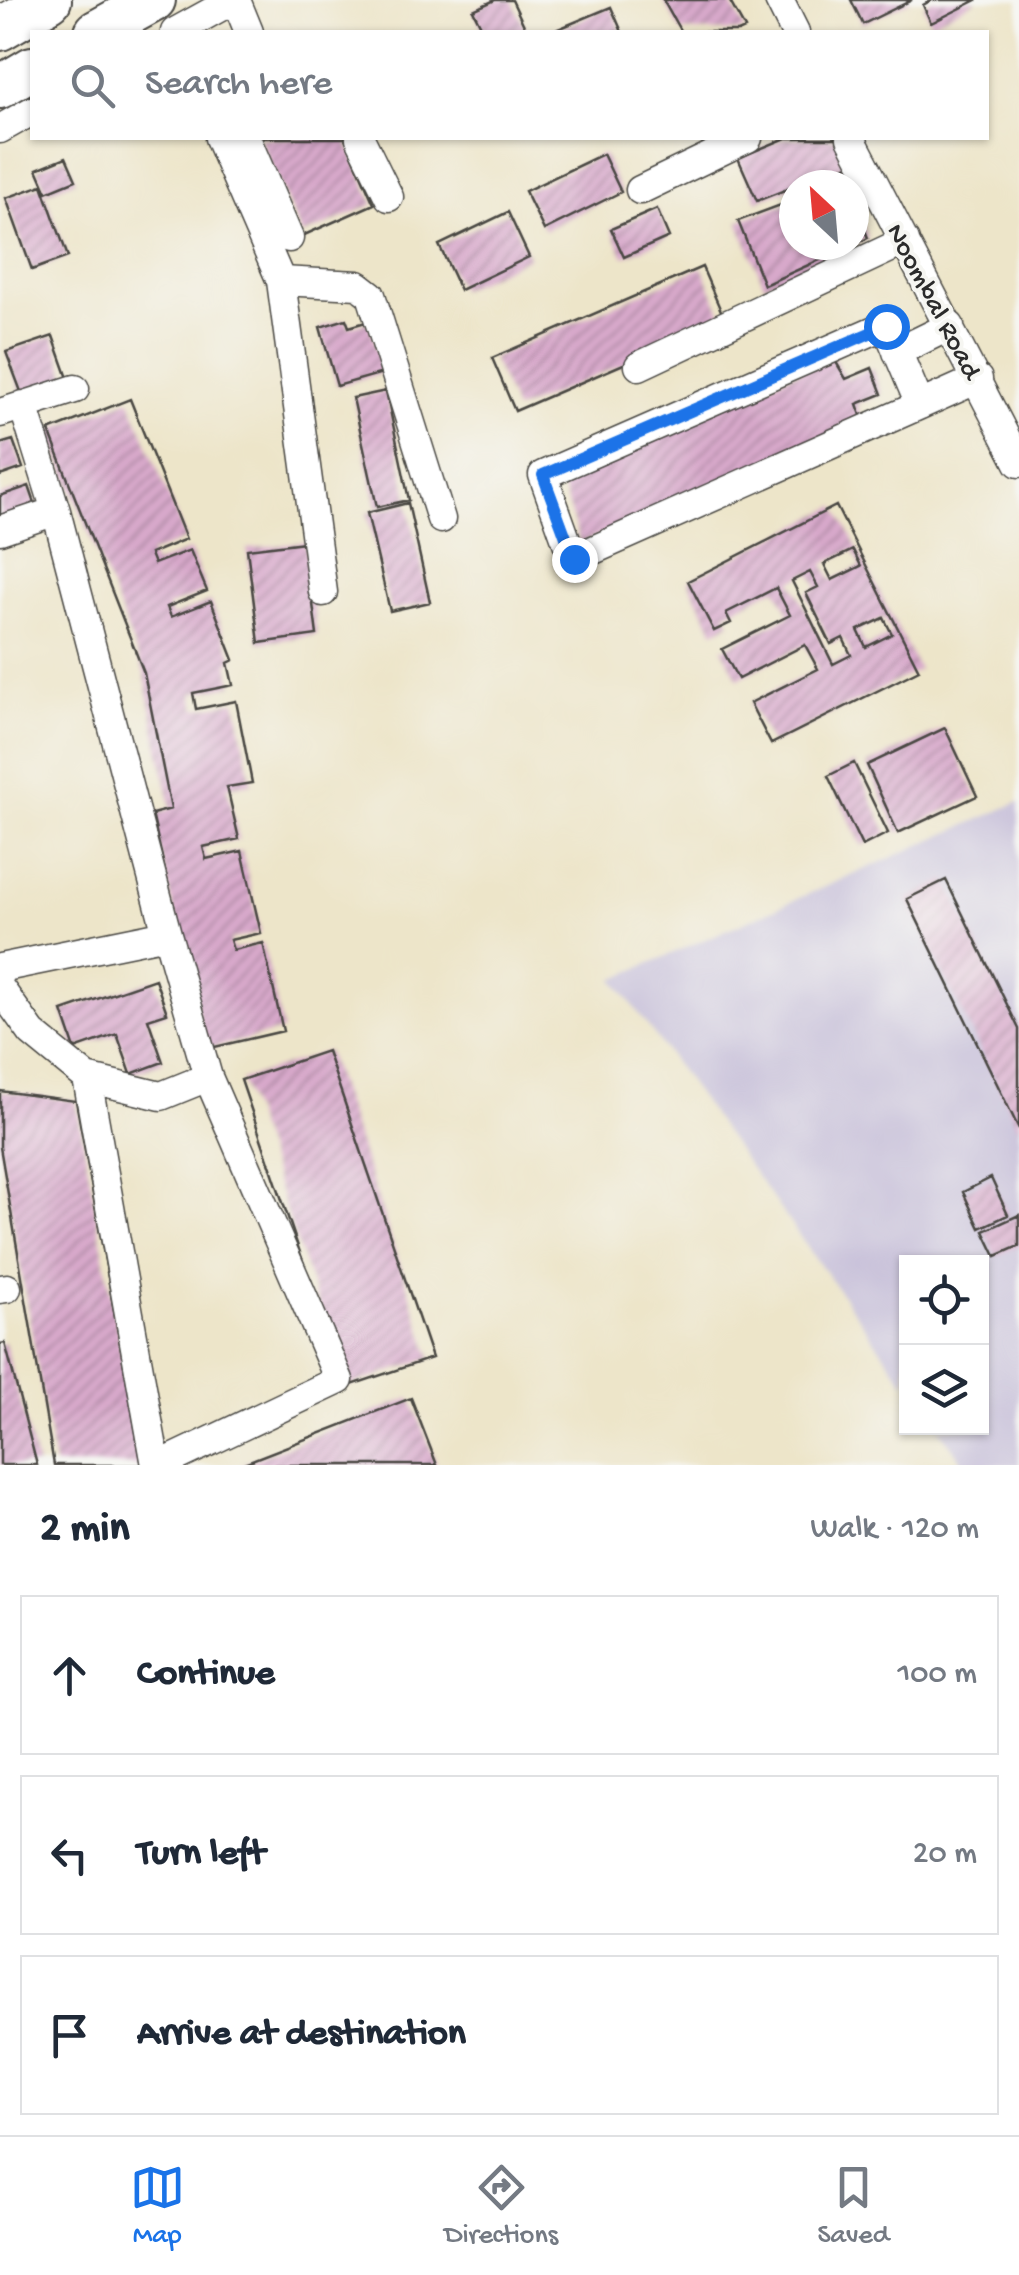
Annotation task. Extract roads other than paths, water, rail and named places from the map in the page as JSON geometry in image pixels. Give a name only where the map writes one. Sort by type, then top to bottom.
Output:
[{"type":"highway","points":[[0,29],[50,0]]},
{"type":"highway","points":[[100,30],[154,0]]},
{"type":"highway","points":[[0,88],[30,69]]},
{"type":"street","points":[[192,28],[235,0],[248,30]]},
{"type":"street","points":[[778,0],[795,30]]},
{"type":"street","points":[[0,130],[30,113]]},
{"type":"street","points":[[220,140],[281,281],[323,592]]},
{"type":"street","points":[[247,140],[289,238]]},
{"type":"street","points":[[361,140],[389,197]]},
{"type":"street","points":[[640,190],[744,140]]},
{"type":"street","name":"Noombal Road","points":[[851,140],[1019,463]]},
{"type":"street","points":[[639,366],[905,241]]},
{"type":"street","points":[[281,281],[366,288],[441,519]]},
{"type":"street","points":[[920,406],[886,326],[543,475],[574,559],[920,406],[978,379]]},
{"type":"street","points":[[898,352],[950,326]]},
{"type":"street","points":[[75,389],[11,409],[56,511],[208,1078],[339,1380],[158,1465],[87,1078]]},
{"type":"street","points":[[0,530],[56,511]]},
{"type":"street","points":[[0,968],[167,934]]},
{"type":"street","points":[[0,988],[32,1034],[87,1078],[162,1096],[208,1078]]}]
